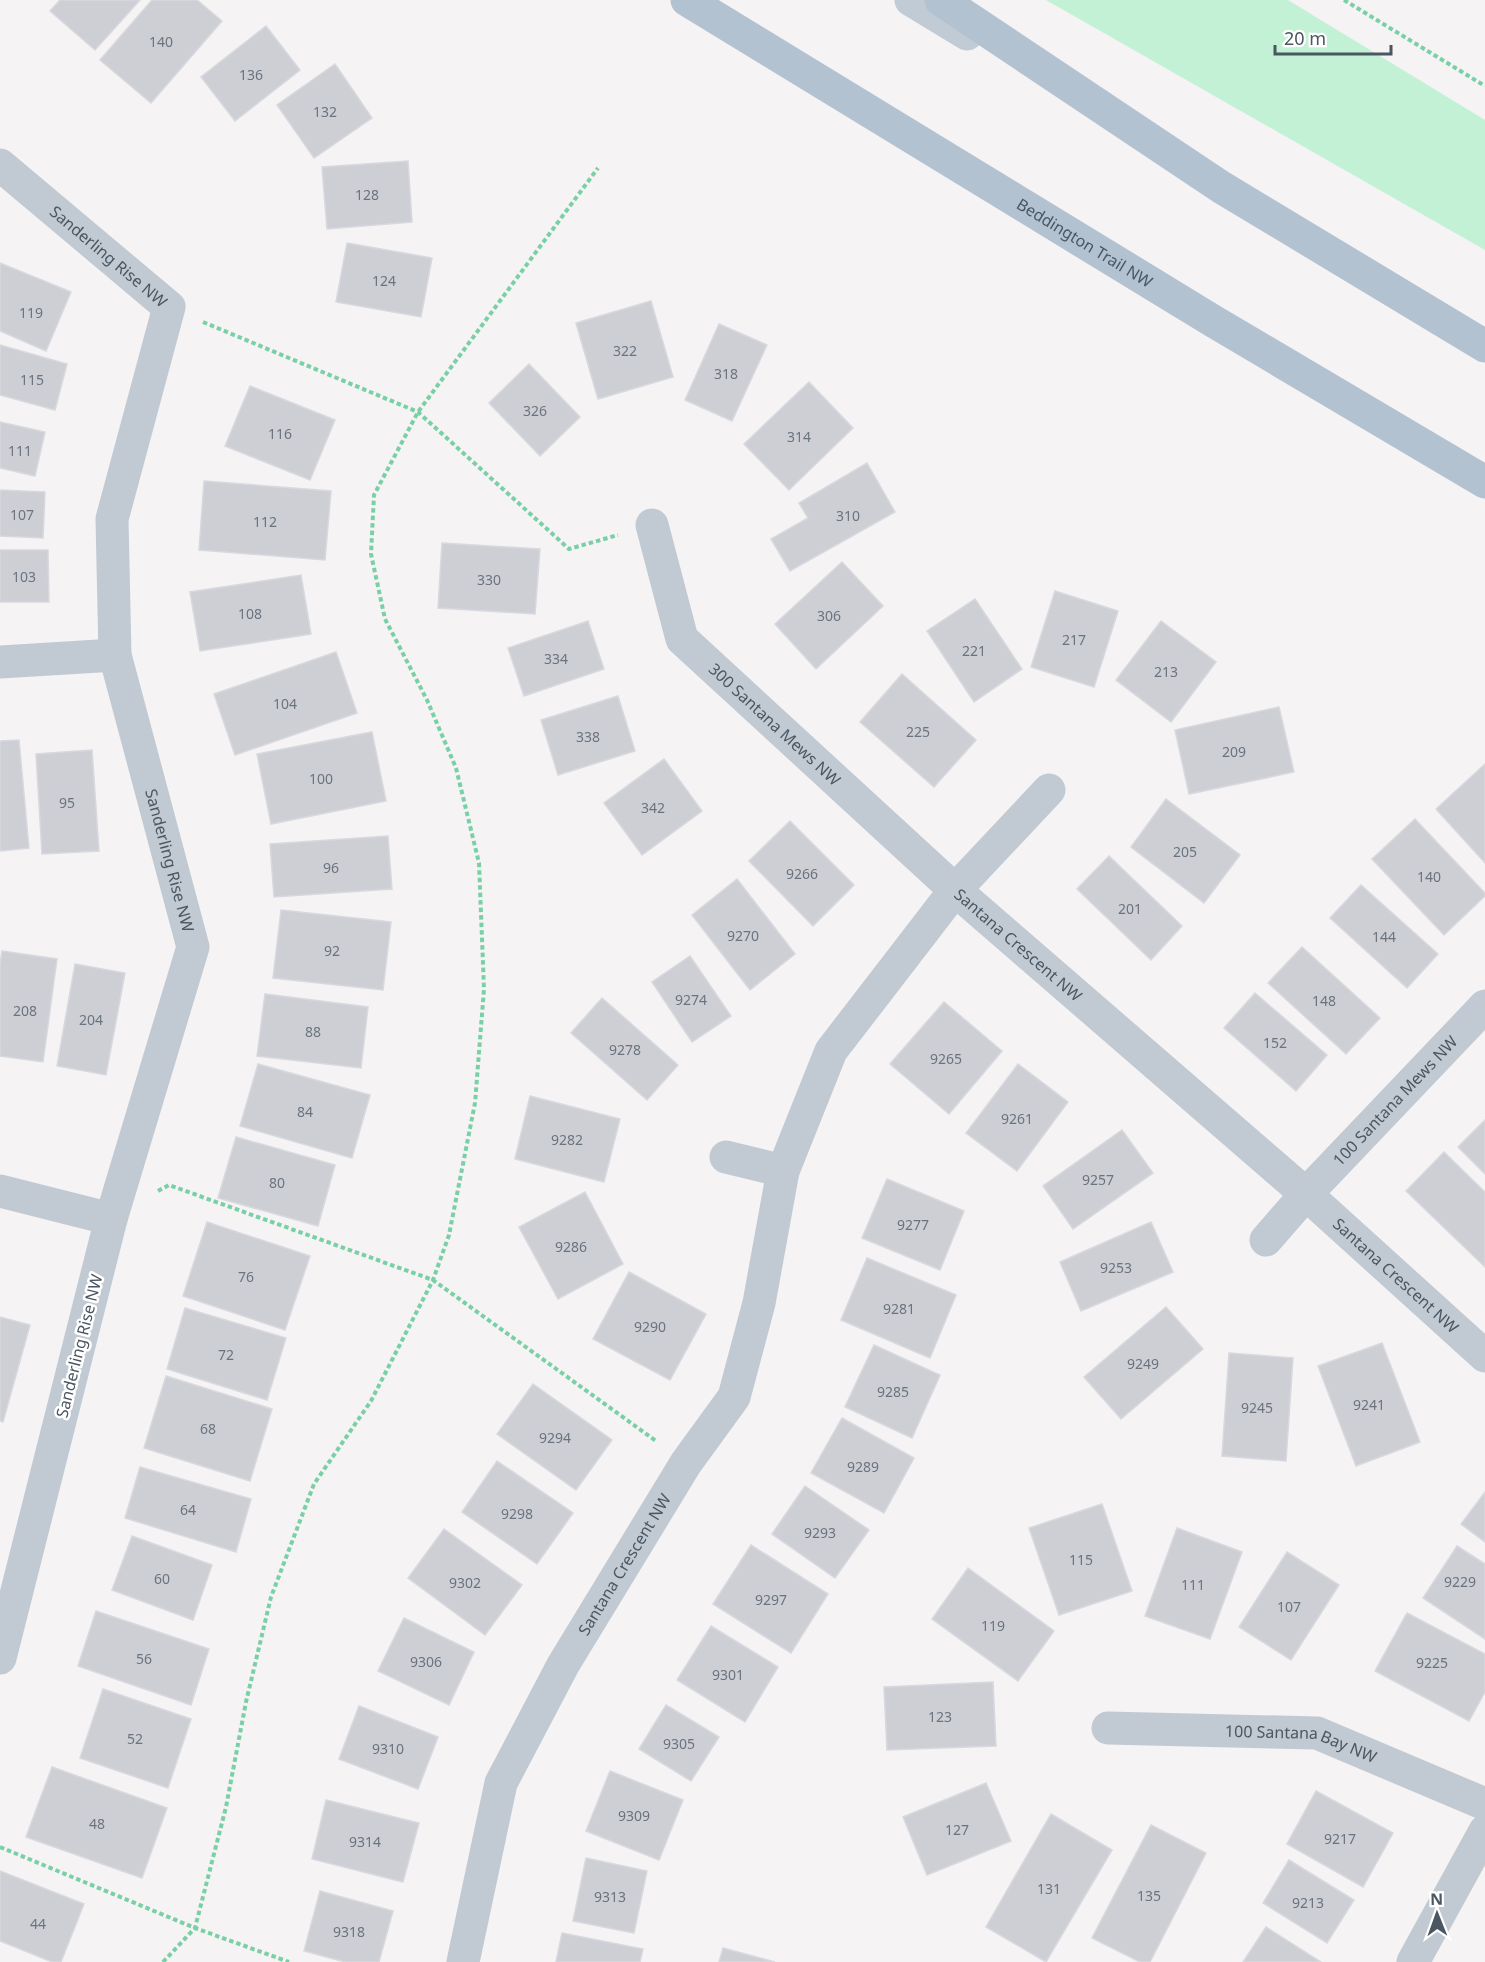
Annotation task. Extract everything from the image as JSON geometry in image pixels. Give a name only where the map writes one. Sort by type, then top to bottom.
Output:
[{"type":"main road","name":"Beddington Trail NW","points":[[687,0],[1213,321],[1485,482]]},
{"type":"main road","points":[[911,0],[1485,346]]},
{"type":"main road","points":[[941,0],[1221,187]]},
{"type":"street","name":"Sanderling Rise NW","points":[[0,165],[170,307],[112,519],[115,655],[193,947],[111,1219],[0,1658]]},
{"type":"street","name":"300 Santana Mews NW","points":[[652,525],[682,639],[955,890]]},
{"type":"street","points":[[0,662],[115,655]]},
{"type":"street","points":[[955,890],[1049,790]]},
{"type":"street","name":"Santana Crescent NW","points":[[463,1962],[501,1783],[562,1665],[686,1463],[734,1397],[759,1303],[783,1171],[831,1051],[955,890],[1306,1194],[1485,1356]]},
{"type":"street","name":"100 Santana Mews NW","points":[[1306,1194],[1485,1006]]},
{"type":"street","points":[[726,1157],[783,1171]]},
{"type":"street","points":[[0,1191],[111,1219]]},
{"type":"street","points":[[1266,1240],[1306,1194]]},
{"type":"street","name":"100 Santana Bay NW","points":[[1108,1728],[1317,1733],[1485,1804]]},
{"type":"street","points":[[1413,1962],[1485,1831]]},
{"type":"path","points":[[1344,0],[1485,86]]},
{"type":"path","points":[[163,1962],[195,1928],[226,1807],[246,1702],[271,1597],[314,1484],[371,1401],[433,1280],[449,1235],[475,1103],[484,989],[479,863],[456,768],[427,700],[385,619],[371,554],[374,495],[418,412],[598,168]]},
{"type":"path","points":[[170,307],[418,412],[569,549],[652,525]]},
{"type":"path","points":[[111,1219],[169,1185],[433,1280],[686,1463]]},
{"type":"path","points":[[0,1847],[195,1928],[289,1962]]},
{"type":"green space","points":[[1046,0],[1288,0],[1485,120],[1485,250]]},
{"type":"building","points":[[60,0],[140,0],[95,50],[50,11]]},
{"type":"building","points":[[152,0],[197,0],[222,21],[151,103],[100,60]]},
{"type":"building","points":[[266,26],[300,70],[235,121],[201,77]]},
{"type":"building","points":[[335,64],[372,118],[314,158],[277,105]]},
{"type":"building","points":[[408,161],[412,222],[327,229],[322,167]]},
{"type":"building","points":[[347,243],[432,258],[421,317],[336,302]]},
{"type":"building","points":[[0,263],[71,292],[46,351],[0,331]]},
{"type":"building","points":[[651,301],[673,377],[598,399],[576,323]]},
{"type":"building","points":[[719,324],[767,345],[732,421],[685,400]]},
{"type":"building","points":[[0,345],[67,364],[55,410],[0,395]]},
{"type":"building","points":[[529,364],[580,417],[540,456],[489,403]]},
{"type":"building","points":[[809,382],[853,428],[789,490],[744,444]]},
{"type":"building","points":[[250,386],[335,420],[310,480],[225,446]]},
{"type":"building","points":[[0,422],[45,432],[35,476],[0,468]]},
{"type":"building","points":[[867,463],[895,512],[790,571],[771,539],[808,518],[799,503]]},
{"type":"building","points":[[204,481],[331,491],[325,560],[199,550]]},
{"type":"building","points":[[0,490],[45,492],[43,538],[0,536]]},
{"type":"building","points":[[442,543],[540,549],[535,614],[438,608]]},
{"type":"building","points":[[0,550],[48,550],[49,602],[0,602]]},
{"type":"building","points":[[842,562],[883,606],[816,669],[775,624]]},
{"type":"building","points":[[301,575],[311,634],[200,651],[190,592]]},
{"type":"building","points":[[1055,591],[1118,611],[1094,687],[1031,667]]},
{"type":"building","points":[[975,599],[1022,669],[974,702],[927,631]]},
{"type":"building","points":[[588,621],[604,669],[524,696],[508,648]]},
{"type":"building","points":[[1161,621],[1216,662],[1171,722],[1116,680]]},
{"type":"building","points":[[336,652],[357,713],[235,755],[214,694]]},
{"type":"building","points":[[902,674],[976,740],[934,787],[860,722]]},
{"type":"building","points":[[618,696],[635,751],[558,775],[541,720]]},
{"type":"building","points":[[1279,707],[1294,772],[1189,794],[1175,730]]},
{"type":"building","points":[[372,732],[386,801],[271,824],[257,754]]},
{"type":"building","points":[[19,740],[29,848],[0,851],[0,741]]},
{"type":"building","points":[[92,750],[99,851],[42,854],[36,754]]},
{"type":"building","points":[[664,759],[702,811],[642,855],[604,803]]},
{"type":"building","points":[[1485,764],[1485,863],[1436,809]]},
{"type":"building","points":[[1166,799],[1240,855],[1204,903],[1131,847]]},
{"type":"building","points":[[1415,819],[1485,893],[1485,896],[1444,935],[1372,859]]},
{"type":"building","points":[[790,821],[854,885],[813,926],[749,861]]},
{"type":"building","points":[[388,836],[392,889],[274,897],[270,844]]},
{"type":"building","points":[[1109,856],[1182,926],[1151,960],[1077,889]]},
{"type":"building","points":[[737,879],[795,954],[750,990],[692,915]]},
{"type":"building","points":[[1361,885],[1438,954],[1407,988],[1330,918]]},
{"type":"building","points":[[281,910],[391,922],[383,990],[273,978]]},
{"type":"building","points":[[1302,947],[1380,1018],[1346,1054],[1268,983]]},
{"type":"building","points":[[2,951],[57,959],[43,1062],[0,1056]]},
{"type":"building","points":[[690,956],[731,1016],[692,1042],[652,982]]},
{"type":"building","points":[[75,964],[125,973],[106,1075],[57,1066]]},
{"type":"building","points":[[1255,993],[1327,1055],[1296,1091],[1224,1028]]},
{"type":"building","points":[[265,994],[368,1007],[361,1068],[257,1056]]},
{"type":"building","points":[[602,998],[678,1065],[647,1100],[571,1033]]},
{"type":"building","points":[[944,1002],[1002,1051],[949,1114],[890,1064]]},
{"type":"building","points":[[258,1064],[370,1095],[352,1158],[240,1126]]},
{"type":"building","points":[[1018,1064],[1068,1102],[1017,1171],[966,1133]]},
{"type":"building","points":[[530,1096],[620,1119],[604,1182],[515,1159]]},
{"type":"building","points":[[1485,1120],[1485,1174],[1458,1147]]},
{"type":"building","points":[[1122,1130],[1153,1173],[1073,1229],[1043,1186]]},
{"type":"building","points":[[236,1137],[335,1165],[318,1226],[218,1198]]},
{"type":"building","points":[[1444,1152],[1485,1192],[1485,1267],[1406,1191]]},
{"type":"building","points":[[887,1179],[964,1211],[940,1270],[862,1238]]},
{"type":"building","points":[[585,1192],[623,1264],[558,1299],[519,1227]]},
{"type":"building","points":[[207,1222],[310,1256],[285,1330],[183,1296]]},
{"type":"building","points":[[1151,1222],[1173,1272],[1081,1311],[1060,1262]]},
{"type":"building","points":[[867,1258],[956,1295],[930,1358],[841,1320]]},
{"type":"building","points":[[629,1272],[706,1314],[670,1380],[593,1339]]},
{"type":"building","points":[[1166,1307],[1203,1349],[1121,1419],[1084,1377]]},
{"type":"building","points":[[185,1308],[286,1338],[267,1400],[167,1369]]},
{"type":"building","points":[[0,1317],[30,1325],[3,1422],[0,1421]]},
{"type":"building","points":[[1382,1343],[1420,1442],[1356,1466],[1318,1366]]},
{"type":"building","points":[[874,1345],[940,1375],[912,1438],[845,1407]]},
{"type":"building","points":[[1229,1353],[1293,1358],[1286,1461],[1222,1456]]},
{"type":"building","points":[[166,1376],[272,1409],[250,1481],[144,1448]]},
{"type":"building","points":[[533,1384],[612,1440],[576,1490],[497,1434]]},
{"type":"building","points":[[842,1418],[914,1458],[884,1513],[811,1473]]},
{"type":"building","points":[[497,1461],[573,1513],[537,1564],[462,1512]]},
{"type":"building","points":[[140,1467],[251,1499],[236,1552],[125,1518]]},
{"type":"building","points":[[805,1486],[869,1530],[835,1578],[772,1534]]},
{"type":"building","points":[[1485,1492],[1485,1542],[1461,1524]]},
{"type":"building","points":[[1102,1504],[1132,1591],[1059,1615],[1029,1528]]},
{"type":"building","points":[[1177,1528],[1242,1552],[1210,1639],[1145,1616]]},
{"type":"building","points":[[444,1529],[522,1585],[485,1635],[408,1578]]},
{"type":"building","points":[[132,1536],[212,1565],[193,1620],[112,1590]]},
{"type":"building","points":[[751,1545],[828,1594],[791,1653],[713,1604]]},
{"type":"building","points":[[1457,1546],[1485,1564],[1485,1639],[1423,1598]]},
{"type":"building","points":[[1287,1552],[1339,1585],[1291,1660],[1239,1627]]},
{"type":"building","points":[[968,1568],[1054,1631],[1018,1681],[932,1619]]},
{"type":"building","points":[[96,1611],[209,1649],[191,1705],[78,1666]]},
{"type":"building","points":[[1407,1613],[1485,1654],[1485,1692],[1469,1721],[1375,1671]]},
{"type":"building","points":[[404,1618],[474,1652],[449,1705],[378,1671]]},
{"type":"building","points":[[711,1626],[778,1667],[745,1722],[677,1680]]},
{"type":"building","points":[[993,1682],[996,1746],[887,1750],[884,1687]]},
{"type":"building","points":[[103,1689],[191,1719],[168,1788],[80,1758]]},
{"type":"building","points":[[666,1705],[719,1737],[691,1781],[639,1749]]},
{"type":"building","points":[[359,1706],[438,1737],[418,1789],[339,1759]]},
{"type":"building","points":[[52,1767],[167,1808],[142,1878],[26,1837]]},
{"type":"building","points":[[610,1771],[683,1800],[659,1860],[586,1831]]},
{"type":"building","points":[[986,1783],[1011,1841],[927,1875],[903,1817]]},
{"type":"building","points":[[1316,1791],[1393,1833],[1363,1887],[1287,1844]]},
{"type":"building","points":[[326,1800],[419,1823],[403,1882],[312,1859]]},
{"type":"building","points":[[1051,1814],[1112,1850],[1046,1962],[986,1927]]},
{"type":"building","points":[[1151,1825],[1206,1853],[1150,1962],[1140,1962],[1092,1938]]},
{"type":"building","points":[[586,1858],[647,1871],[634,1933],[573,1921]]},
{"type":"building","points":[[1289,1860],[1354,1900],[1327,1943],[1263,1903]]},
{"type":"building","points":[[0,1871],[84,1904],[61,1962],[52,1962],[0,1941]]},
{"type":"building","points":[[320,1891],[393,1911],[379,1962],[345,1962],[304,1951]]},
{"type":"building","points":[[1266,1927],[1321,1962],[1243,1962]]},
{"type":"building","points":[[562,1933],[643,1949],[640,1962],[556,1962]]},
{"type":"building","points":[[723,1948],[775,1962],[719,1962]]}]
